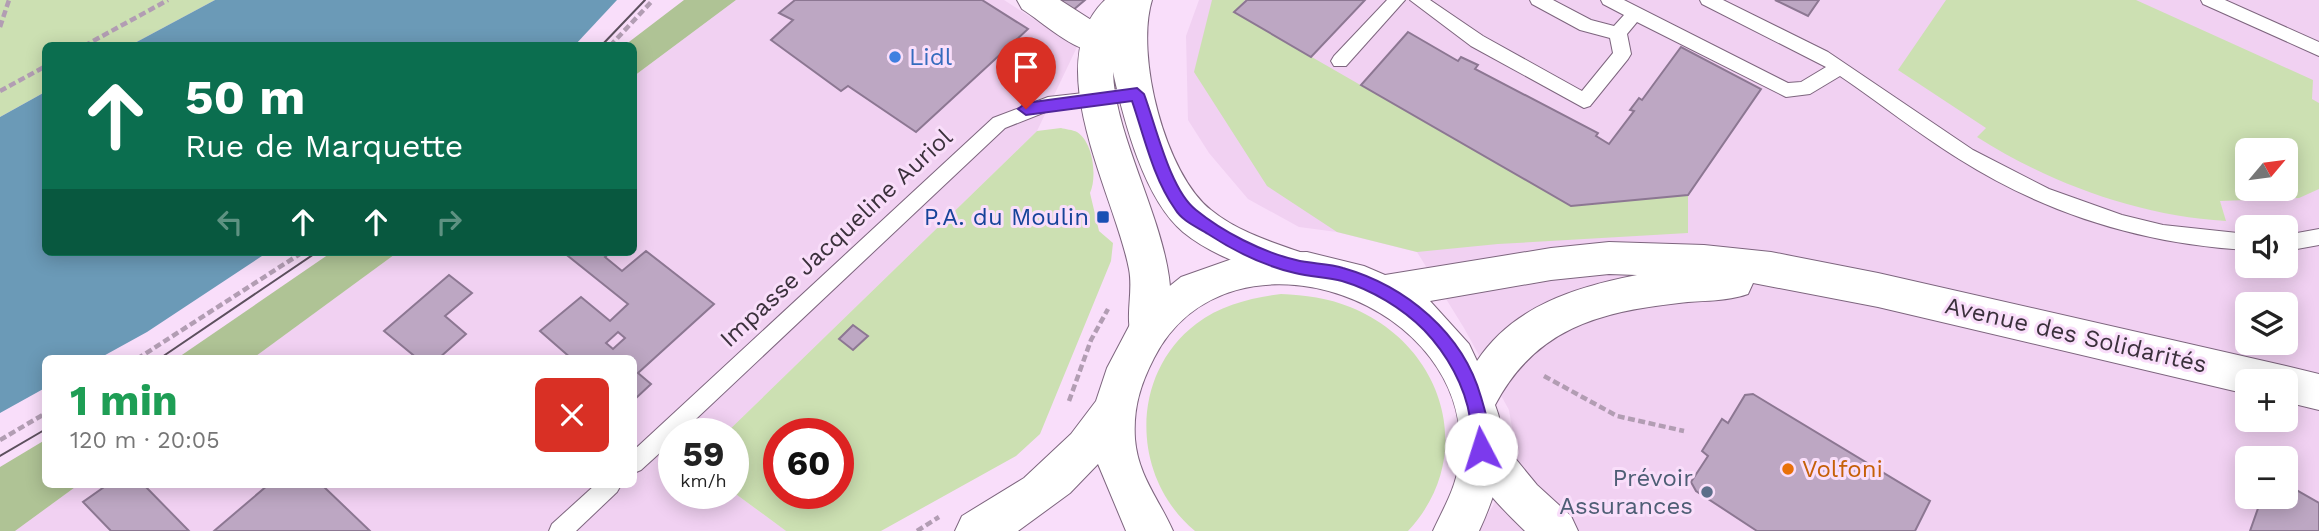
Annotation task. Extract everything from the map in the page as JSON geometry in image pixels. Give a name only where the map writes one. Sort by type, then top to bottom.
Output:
[{"type":"main road","points":[[1034,0],[1098,41]]},
{"type":"main road","points":[[1127,0],[1102,27],[1098,41],[1099,98],[1149,268],[1148,330]]},
{"type":"main road","points":[[1135,0],[1129,11],[1125,34],[1130,76],[1169,184],[1181,206],[1203,225],[1232,241],[1295,267]]},
{"type":"main road","name":"Avenue des Solidarités","points":[[1385,292],[1551,264],[1609,258],[1703,261],[1771,269],[1878,289],[2235,373]]},
{"type":"main road","points":[[1151,531],[1122,478],[1114,442],[1115,407],[1126,366],[1148,330],[1168,309],[1205,285],[1248,271],[1295,267],[1341,274],[1385,292],[1416,313],[1441,339],[1461,369],[1475,402],[1481,449],[1472,498],[1455,531]]},
{"type":"main road","name":"Avenue des Solidarités","points":[[1475,402],[1493,368],[1522,337],[1569,312],[1604,301],[1652,290],[1728,282],[1771,281],[1878,289]]},
{"type":"main road","points":[[2298,387],[2319,392]]},
{"type":"main road","points":[[977,531],[1028,502],[1067,471],[1090,445],[1115,407]]},
{"type":"main road","points":[[1481,449],[1522,499],[1556,531]]},
{"type":"lane","points":[[1340,61],[1397,0]]},
{"type":"lane","points":[[1418,0],[1477,41],[1584,101],[1622,54],[1618,33],[1634,13]]},
{"type":"lane","points":[[1538,0],[1586,25],[1618,33]]},
{"type":"lane","points":[[1609,0],[1786,90],[1804,89],[1839,68]]},
{"type":"lane","points":[[1708,0],[1839,68],[1933,133],[2032,192],[2118,223],[2212,241],[2235,242]]},
{"type":"lane","points":[[2209,0],[2319,49]]},
{"type":"lane","name":"Impasse Jacqueline Auriol","points":[[637,460],[999,123],[1026,109],[1137,94]]},
{"type":"lane","points":[[2298,241],[2319,237]]},
{"type":"lane","points":[[560,531],[607,488]]},
{"type":"path","points":[[0,27],[9,0]]},
{"type":"path","points":[[91,42],[168,0]]},
{"type":"path","points":[[614,42],[653,0]]},
{"type":"path","points":[[0,91],[42,68]]},
{"type":"path","points":[[143,355],[297,256]]},
{"type":"path","points":[[1544,376],[1616,416],[1684,431]]},
{"type":"path","points":[[0,440],[42,415]]},
{"type":"shaded area","points":[[736,0],[1004,0],[1077,47],[1037,131],[741,418],[658,418],[658,509],[749,509],[749,504],[786,531],[15,531],[74,488],[637,488],[637,355],[257,355],[393,256],[637,256],[637,74]]},
{"type":"shaded area","points":[[1199,0],[2319,0],[2319,531],[1478,531],[1518,463],[1509,410],[1464,328],[1417,252],[1337,232],[1299,227],[1248,199],[1209,153],[1188,120],[1186,36]]},
{"type":"green space","points":[[0,0],[215,0],[137,42],[42,42],[42,94],[0,117]]},
{"type":"green space","points":[[684,0],[736,0],[637,74],[637,42],[629,42]]},
{"type":"green space","points":[[1212,0],[1245,0],[1235,13],[1571,206],[1688,195],[1688,233],[1498,244],[1417,252],[1337,232],[1267,186],[1194,72]]},
{"type":"green space","points":[[1946,0],[2136,0],[2313,80],[2312,99],[2319,103],[2319,189],[2298,198],[2298,138],[2235,138],[2235,200],[2220,201],[2226,221],[2193,218],[2128,205],[2065,183],[1977,137],[1986,128],[1898,70]]},
{"type":"green space","points":[[1061,128],[1077,132],[1083,137],[1092,161],[1093,179],[1090,193],[1099,231],[1113,243],[1111,261],[1040,434],[1016,456],[881,531],[786,531],[749,504],[749,418],[741,418],[1037,131]]},
{"type":"green space","points":[[326,256],[393,256],[257,355],[182,355]]},
{"type":"green space","points":[[1281,294],[1333,301],[1382,324],[1408,347],[1428,374],[1441,404],[1445,436],[1442,469],[1430,501],[1408,531],[1195,531],[1174,509],[1159,483],[1150,456],[1146,427],[1149,398],[1159,370],[1174,345],[1196,324],[1226,307]]},
{"type":"green space","points":[[42,442],[42,488],[74,488],[15,531],[0,531],[0,467]]},
{"type":"water","points":[[215,0],[617,0],[578,42],[137,42]]},
{"type":"water","points":[[42,94],[42,256],[262,256],[147,332],[105,355],[42,355],[42,390],[0,413],[0,117]]},
{"type":"building","name":"Lidl","points":[[795,0],[982,0],[1028,29],[916,132],[848,86],[841,91],[771,40],[793,20],[779,13]]},
{"type":"building","points":[[1054,0],[1085,0],[1072,11]]},
{"type":"building","points":[[1247,0],[1365,0],[1311,57],[1234,12]]},
{"type":"building","points":[[1775,0],[1819,0],[1808,16]]},
{"type":"building","points":[[1408,32],[1458,61],[1461,57],[1478,65],[1475,69],[1598,133],[1596,136],[1609,144],[1634,111],[1630,110],[1639,98],[1642,100],[1681,47],[1761,89],[1688,195],[1571,206],[1361,85]]},
{"type":"building","points":[[646,251],[714,304],[638,373],[651,384],[637,397],[637,355],[567,355],[540,331],[581,297],[610,321],[628,304],[568,256],[605,257],[622,271]],"holes":[[[618,332],[625,338],[613,349],[606,343]]]},
{"type":"building","points":[[449,275],[472,293],[445,316],[466,334],[442,355],[413,355],[384,331]]},
{"type":"building","points":[[853,325],[868,336],[853,350],[839,339]]},
{"type":"building","name":"Volfoni","points":[[1753,394],[1930,501],[1915,531],[1757,531],[1696,491],[1691,482],[1708,456],[1702,451],[1722,419],[1728,423],[1745,395]]},
{"type":"building","points":[[103,488],[147,488],[189,531],[111,531],[83,502]]},
{"type":"building","points":[[264,488],[325,488],[370,531],[214,531]]},
{"type":"building","points":[[2298,491],[2319,503],[2319,531],[2250,531],[2258,509],[2298,509]]},
{"type":"tram line","points":[[605,42],[645,0]]},
{"type":"tram line","points":[[165,355],[311,256]]},
{"type":"tram line","points":[[0,456],[42,431]]},
{"type":"place","name":"Lidl","points":[[895,57]]},
{"type":"place","name":"P.A. du Moulin","points":[[1103,217]]},
{"type":"place","name":"Volfoni","points":[[1788,469]]},
{"type":"place","name":"Prévoir Assurances","points":[[1707,492]]},
{"type":"route","points":[[1026,109],[1137,94],[1169,184],[1181,206],[1190,215],[1232,241],[1265,256],[1295,267],[1341,274],[1371,285],[1401,302],[1429,325],[1452,353],[1469,385],[1481,433],[1481,449]]}]
